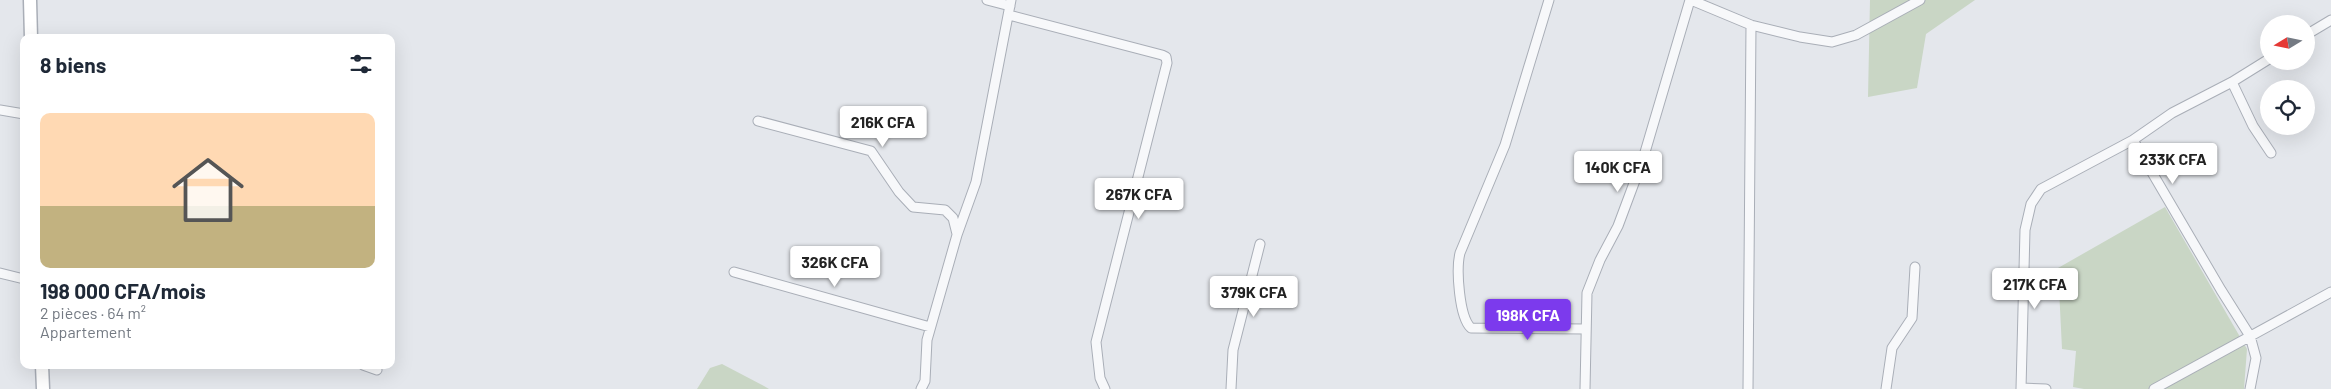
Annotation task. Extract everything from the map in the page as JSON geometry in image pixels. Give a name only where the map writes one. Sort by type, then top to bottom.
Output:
[{"type":"street","points":[[30,0],[31,34]]},
{"type":"street","points":[[925,386],[927,340],[957,234],[976,182],[1009,16],[1011,3],[987,0]]},
{"type":"street","points":[[1549,0],[1505,145],[1460,253],[1457,264],[1460,291],[1466,321],[1471,328],[1586,329]]},
{"type":"street","points":[[1586,389],[1587,293],[1600,260],[1618,226],[1642,159],[1691,0],[1751,25],[1800,37],[1832,42],[1856,35],[1920,0]]},
{"type":"street","points":[[1009,16],[1162,55],[1166,58],[1165,72],[1096,342],[1100,378],[1105,389]]},
{"type":"street","points":[[2315,30],[2331,20]]},
{"type":"street","points":[[1748,389],[1751,25]]},
{"type":"street","points":[[2046,389],[2021,388],[2025,230],[2031,204],[2041,189],[2133,140],[2179,109],[2232,82],[2260,65]]},
{"type":"street","points":[[2232,82],[2253,126],[2271,153]]},
{"type":"street","points":[[0,110],[20,113]]},
{"type":"street","points":[[758,121],[871,152],[899,192],[913,207],[945,210],[952,218],[957,234]]},
{"type":"street","points":[[2133,140],[2250,336],[2256,358],[2250,389]]},
{"type":"street","points":[[1230,389],[1233,350],[1260,244]]},
{"type":"street","points":[[1886,389],[1892,348],[1912,318],[1915,267]]},
{"type":"street","points":[[734,272],[930,327]]},
{"type":"street","points":[[0,273],[20,278]]},
{"type":"street","points":[[2154,389],[2331,292]]},
{"type":"street","points":[[42,369],[43,389]]},
{"type":"green space","points":[[1870,0],[1975,0],[1926,34],[1917,88],[1868,97]]},
{"type":"green space","points":[[2165,207],[2247,349],[2244,389],[2084,389],[2073,387],[2076,351],[2062,349],[2058,268]]},
{"type":"green space","points":[[722,364],[769,389],[697,389],[710,368]]}]
